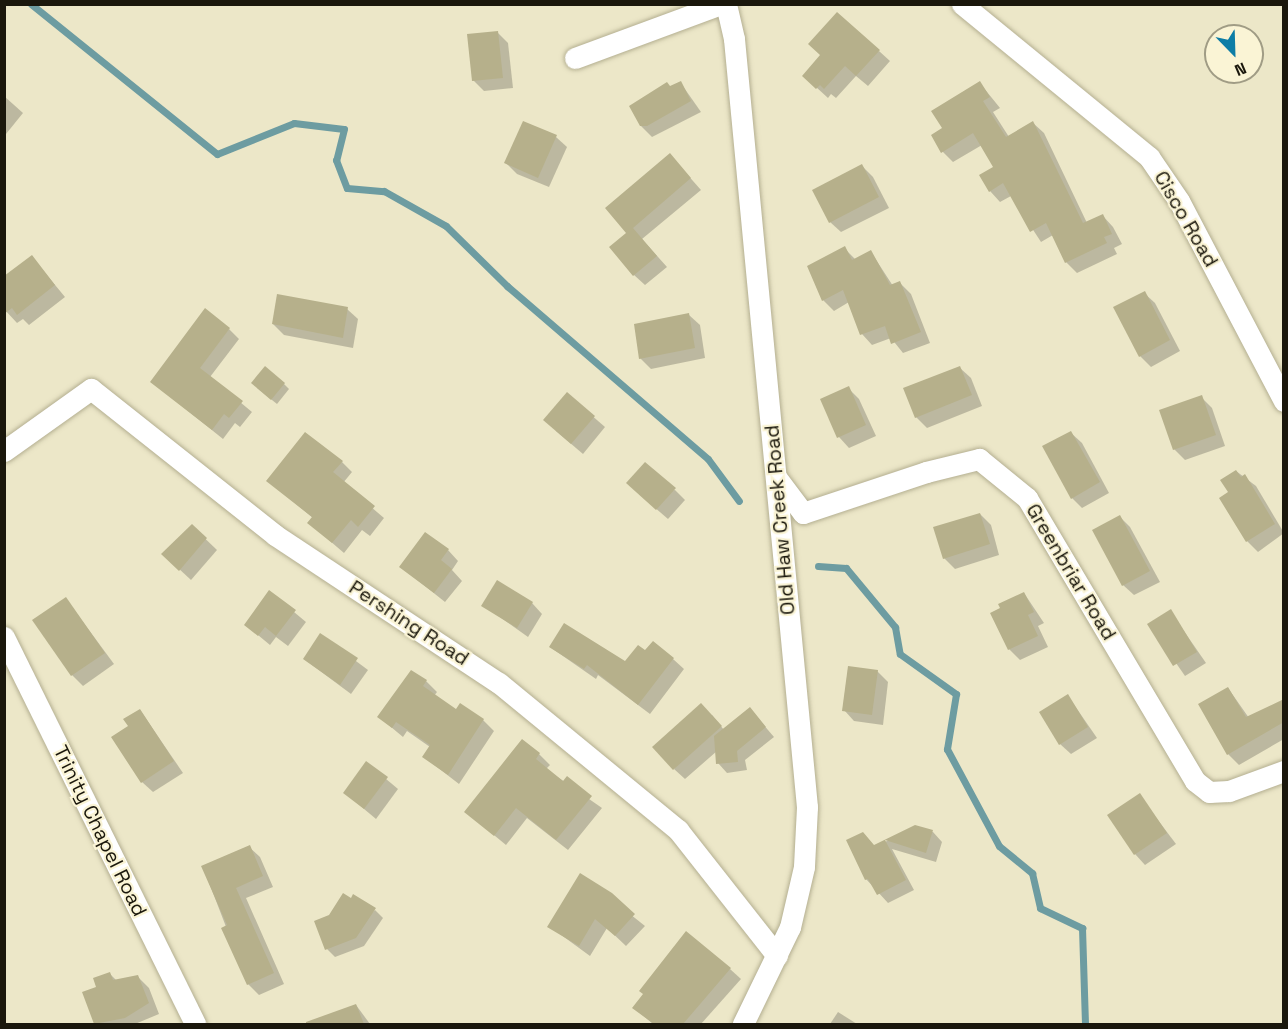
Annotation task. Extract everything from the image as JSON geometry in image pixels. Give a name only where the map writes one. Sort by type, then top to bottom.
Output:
[{"type":"street","points":[[575,58],[721,4]]},
{"type":"street","name":"Old Haw Creek Road","points":[[726,4],[734,39],[807,807],[799,893],[777,956],[743,1024]]},
{"type":"street","name":"Cisco Road","points":[[962,4],[1149,157],[1179,201],[1284,401]]},
{"type":"street","name":"Pershing Road","points":[[4,451],[91,389],[275,535],[499,683],[678,830],[777,956]]},
{"type":"street","name":"Greenbriar Road","points":[[776,477],[803,513],[926,472],[979,459],[1027,498],[1195,781],[1209,792],[1229,791],[1284,771]]},
{"type":"street","name":"Trinity Chapel Road","points":[[4,637],[195,1024]]},
{"type":"building","points":[[837,12],[880,50],[856,76],[845,66],[824,89],[820,85],[816,89],[802,76],[820,55],[808,44]]},
{"type":"building","points":[[498,31],[503,78],[472,81],[467,34]]},
{"type":"building","points":[[681,81],[691,101],[647,126],[640,126],[629,106],[667,82],[670,86]]},
{"type":"building","points":[[980,81],[990,97],[983,101],[1006,137],[1033,121],[1083,223],[1103,214],[1112,234],[1104,237],[1107,243],[1065,263],[1046,223],[1030,232],[1003,183],[989,192],[979,175],[993,167],[973,133],[941,153],[931,135],[942,128],[931,111]]},
{"type":"building","points":[[523,121],[557,135],[538,178],[504,163]]},
{"type":"building","points":[[670,153],[691,178],[633,228],[657,256],[633,276],[609,247],[626,233],[605,208]]},
{"type":"building","points":[[862,164],[879,197],[829,223],[812,190]]},
{"type":"building","points":[[845,246],[852,260],[871,250],[890,285],[900,281],[921,332],[891,344],[885,326],[860,335],[843,290],[822,301],[807,266]]},
{"type":"building","points":[[32,255],[55,285],[17,315],[12,308],[4,314],[4,276]]},
{"type":"building","points":[[1145,291],[1170,340],[1139,357],[1113,307]]},
{"type":"building","points":[[277,294],[348,307],[343,338],[272,324]]},
{"type":"building","points":[[205,308],[230,328],[200,368],[243,401],[229,418],[224,414],[212,430],[150,382]]},
{"type":"building","points":[[689,313],[695,348],[639,359],[634,324]]},
{"type":"building","points":[[265,366],[285,383],[271,400],[251,383]]},
{"type":"building","points":[[960,366],[972,395],[915,418],[903,388]]},
{"type":"building","points":[[849,386],[866,425],[837,438],[820,399]]},
{"type":"building","points":[[567,392],[595,416],[571,444],[543,420]]},
{"type":"building","points":[[1202,395],[1216,435],[1173,450],[1159,410]]},
{"type":"building","points":[[1071,431],[1100,482],[1071,499],[1042,446]]},
{"type":"building","points":[[305,432],[343,461],[333,472],[375,506],[358,527],[351,520],[332,543],[307,523],[312,517],[266,481]]},
{"type":"building","points":[[645,462],[676,488],[656,510],[626,483]]},
{"type":"building","points":[[1236,470],[1241,477],[1245,474],[1275,524],[1246,542],[1219,498],[1228,492],[1220,480]]},
{"type":"building","points":[[980,513],[990,544],[943,559],[933,527]]},
{"type":"building","points":[[1120,515],[1150,571],[1122,586],[1092,530]]},
{"type":"building","points":[[192,524],[207,538],[179,571],[161,554]]},
{"type":"building","points":[[425,532],[449,549],[441,560],[452,569],[434,593],[399,567]]},
{"type":"building","points":[[497,580],[533,602],[517,628],[481,606]]},
{"type":"building","points":[[269,590],[296,610],[276,636],[265,627],[258,636],[244,625]]},
{"type":"building","points":[[1024,592],[1034,612],[1028,615],[1038,636],[1008,650],[990,613],[1000,608],[998,604]]},
{"type":"building","points":[[66,597],[105,653],[71,676],[32,620]]},
{"type":"building","points":[[1171,609],[1197,652],[1173,666],[1147,624]]},
{"type":"building","points":[[564,623],[625,661],[638,645],[645,650],[653,641],[674,658],[638,705],[587,665],[584,669],[549,647]]},
{"type":"building","points":[[320,633],[358,658],[340,685],[303,659]]},
{"type":"building","points":[[848,666],[878,670],[872,715],[842,711]]},
{"type":"building","points":[[411,670],[427,680],[423,686],[456,709],[460,703],[484,719],[448,775],[422,757],[430,745],[396,722],[392,728],[377,717]]},
{"type":"building","points":[[1228,687],[1246,717],[1284,699],[1284,722],[1227,755],[1198,704]]},
{"type":"building","points":[[1068,694],[1088,727],[1059,745],[1039,712]]},
{"type":"building","points":[[701,703],[722,726],[673,770],[652,747]]},
{"type":"building","points":[[750,707],[766,727],[737,751],[738,762],[716,764],[714,736]]},
{"type":"building","points":[[140,709],[174,761],[141,783],[111,737],[128,726],[123,719]]},
{"type":"building","points":[[522,739],[540,753],[536,759],[563,781],[567,776],[592,796],[556,840],[516,808],[494,836],[464,812]]},
{"type":"building","points":[[366,761],[388,777],[364,809],[343,793]]},
{"type":"building","points":[[1140,793],[1167,833],[1134,855],[1107,815]]},
{"type":"building","points":[[915,825],[933,830],[926,853],[885,840],[906,880],[877,895],[868,879],[865,880],[846,840],[863,832],[874,845]]},
{"type":"building","points":[[250,845],[263,876],[236,888],[274,973],[247,985],[221,928],[227,925],[201,866]]},
{"type":"building","points":[[580,873],[612,893],[635,914],[615,936],[595,919],[579,946],[547,927]]},
{"type":"building","points":[[343,893],[351,898],[353,894],[376,908],[356,938],[325,950],[314,921],[329,915]]},
{"type":"building","points":[[686,931],[731,968],[683,1024],[654,1024],[632,1008],[643,994],[639,991]]},
{"type":"building","points":[[110,972],[113,980],[138,975],[149,1003],[125,1018],[94,1024],[82,992],[96,987],[93,978]]},
{"type":"building","points":[[356,1004],[364,1024],[306,1024],[306,1022]]},
{"type":"waterway","points":[[31,4],[217,154],[294,123],[344,129],[336,160],[347,188],[384,191],[446,226],[507,286],[708,459],[739,501]]},
{"type":"waterway","points":[[818,566],[846,568],[895,627],[900,654],[956,694],[947,749],[999,846],[1032,873],[1040,908],[1082,928],[1085,1024]]}]
